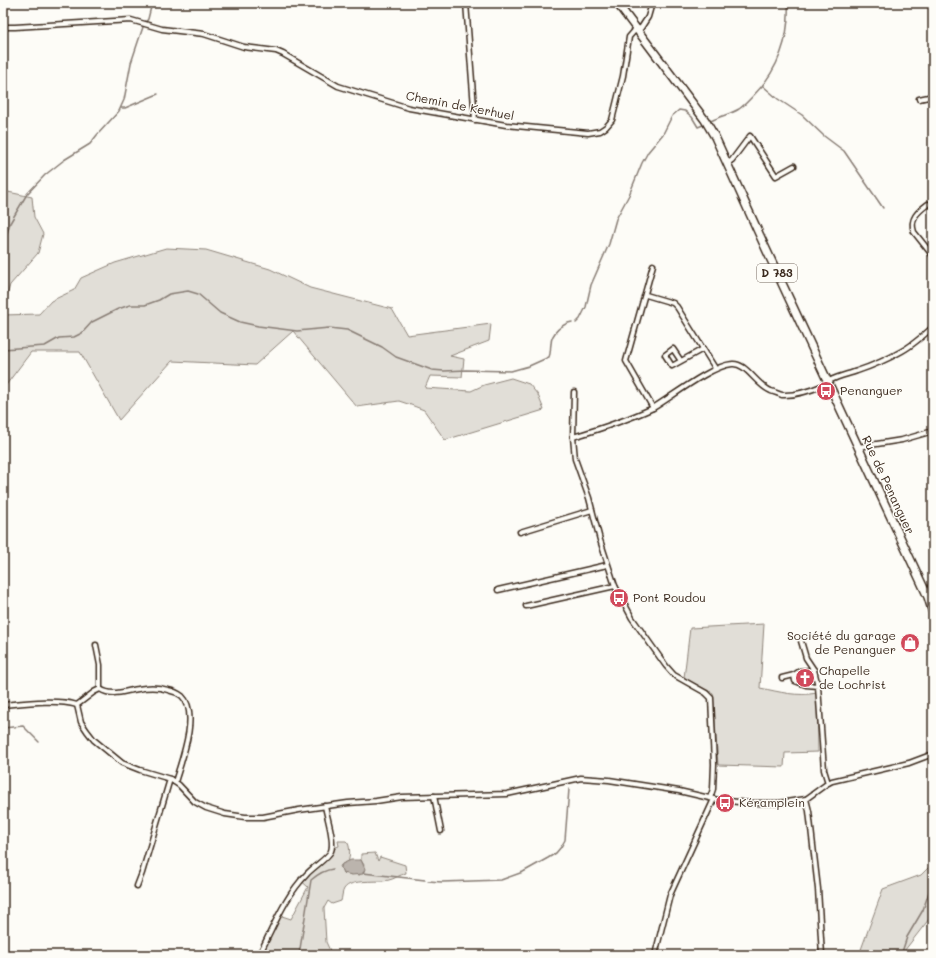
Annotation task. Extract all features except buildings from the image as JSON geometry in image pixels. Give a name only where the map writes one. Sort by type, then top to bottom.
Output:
[{"type":"main road","name":"D 783","points":[[617,3],[705,120],[715,137],[829,382]]},
{"type":"main road","name":"Rue de Penanguer","points":[[829,382],[858,447],[931,600],[933,613]]},
{"type":"street","points":[[466,3],[475,120]]},
{"type":"street","name":"Chemin de Kerhuel","points":[[3,27],[131,20],[162,29],[204,34],[244,48],[276,51],[342,88],[409,108],[524,128],[594,132],[606,127],[612,120],[620,91],[629,37],[636,29],[642,28],[648,17],[652,3]]},
{"type":"street","points":[[919,99],[933,96]]},
{"type":"street","points":[[728,163],[732,160],[750,136],[776,176],[794,166]]},
{"type":"street","points":[[928,204],[915,214],[912,227],[914,232],[933,256]]},
{"type":"street","points":[[653,265],[646,295],[626,361],[653,408]]},
{"type":"street","points":[[646,295],[672,303],[677,307],[715,368]]},
{"type":"street","points":[[573,437],[628,419],[653,408],[715,368],[735,363],[744,366],[761,386],[769,391],[782,395],[818,388],[902,351],[917,341],[933,327]]},
{"type":"street","points":[[681,361],[703,349]]},
{"type":"street","points":[[574,392],[573,437],[575,459],[592,510],[607,565],[615,586],[628,611],[663,662],[674,675],[706,693],[710,698],[714,764],[712,799],[670,895],[655,955]]},
{"type":"street","points":[[858,447],[902,440],[933,431]]},
{"type":"street","points":[[520,532],[592,510]]},
{"type":"street","points":[[498,590],[607,565]]},
{"type":"street","points":[[526,606],[615,586]]},
{"type":"street","points":[[801,641],[806,658],[814,670],[818,686],[824,770],[828,783]]},
{"type":"street","points":[[96,645],[100,666],[100,689]]},
{"type":"street","points":[[782,678],[794,675],[800,671],[814,670]]},
{"type":"street","points":[[794,675],[795,681],[806,685],[818,686]]},
{"type":"street","points":[[100,689],[104,692],[120,694],[138,688],[158,688],[171,691],[182,697],[189,714],[189,729],[175,782]]},
{"type":"street","points":[[3,706],[53,703],[77,705],[100,689]]},
{"type":"street","points":[[77,705],[81,722],[86,731],[94,740],[128,766],[170,779],[200,806],[213,811],[225,814],[263,817],[325,806],[413,796],[507,794],[581,778],[609,780],[660,788],[691,793],[712,799],[767,804],[787,803],[806,798],[828,783],[909,763],[933,754]]},
{"type":"street","points":[[137,886],[170,779]]},
{"type":"street","points":[[434,796],[441,831]]},
{"type":"street","points":[[359,802],[364,798]]},
{"type":"street","points":[[806,798],[809,811],[818,889],[822,955]]},
{"type":"street","points":[[259,955],[279,915],[296,888],[310,870],[330,854],[333,845],[325,806]]},
{"type":"shaded area","points":[[8,192],[32,197],[34,217],[43,234],[38,253],[10,285],[3,309],[3,204]]},
{"type":"shaded area","points":[[166,248],[206,250],[270,269],[310,288],[392,309],[407,335],[491,324],[489,341],[450,356],[464,359],[462,377],[430,376],[425,388],[471,391],[484,385],[511,378],[529,384],[538,395],[544,410],[445,440],[424,410],[411,405],[399,401],[357,407],[293,331],[255,365],[172,361],[119,420],[80,352],[31,352],[3,389],[3,315],[39,314],[51,301],[74,290],[81,278],[115,263]]},
{"type":"shaded area","points":[[764,624],[760,688],[795,694],[817,693],[818,752],[785,753],[784,767],[718,765],[713,693],[684,678],[690,628]]},
{"type":"shaded area","points":[[338,841],[346,841],[348,843],[350,854],[348,862],[340,866],[343,873],[360,875],[364,865],[361,860],[361,854],[375,853],[378,861],[380,857],[405,865],[406,873],[384,881],[352,883],[344,889],[341,901],[332,904],[328,901],[324,908],[326,942],[332,955],[262,955],[279,915],[291,919],[308,887],[298,878],[315,863],[320,863],[332,854],[336,847],[339,846]]},
{"type":"shaded area","points":[[351,860],[361,860],[365,869],[363,874],[352,875],[343,873],[341,868],[342,864]]},
{"type":"shaded area","points":[[933,863],[933,914],[901,955],[859,955],[883,889],[921,875]]},
{"type":"waterway","points":[[145,23],[148,19],[152,3]]},
{"type":"waterway","points":[[711,121],[741,107],[762,86],[769,76],[781,53],[787,29],[788,3]]},
{"type":"waterway","points":[[3,247],[10,223],[27,194],[45,175],[64,160],[90,144],[119,111],[124,100],[131,63],[143,27]]},
{"type":"waterway","points":[[763,86],[778,99],[802,115],[824,136],[844,151],[883,208]]},
{"type":"waterway","points":[[121,108],[125,108],[158,94]]},
{"type":"waterway","points":[[576,323],[580,319],[586,307],[591,285],[609,244],[616,219],[629,195],[648,152],[663,134],[672,116],[679,110],[685,111],[692,117],[698,127],[703,125]]},
{"type":"waterway","points":[[3,349],[45,346],[59,338],[74,337],[82,333],[92,322],[118,309],[130,305],[145,305],[159,300],[169,294],[188,291],[198,294],[220,313],[240,322],[297,331],[329,328],[347,330],[382,347],[396,357],[432,370],[444,371],[511,371],[529,366],[549,357],[551,340],[553,336],[561,327],[572,322]]},
{"type":"waterway","points":[[3,728],[23,726],[39,742]]},
{"type":"waterway","points":[[428,881],[501,880],[523,872],[556,853],[565,840],[569,789]]},
{"type":"waterway","points":[[299,955],[311,880],[321,873],[333,869]]},
{"type":"waterway","points":[[363,873],[425,880]]},
{"type":"waterway","points":[[901,955],[907,937],[923,910],[933,880]]},
{"type":"place","name":"Penanguer","points":[[826,391]]},
{"type":"place","name":"Pont Roudou","points":[[619,598]]},
{"type":"place","name":"Société du garage de Penanguer","points":[[910,643]]},
{"type":"place","name":"Chapelle de Lochrist","points":[[805,678]]},
{"type":"place","name":"Kéramplein","points":[[725,803]]}]
